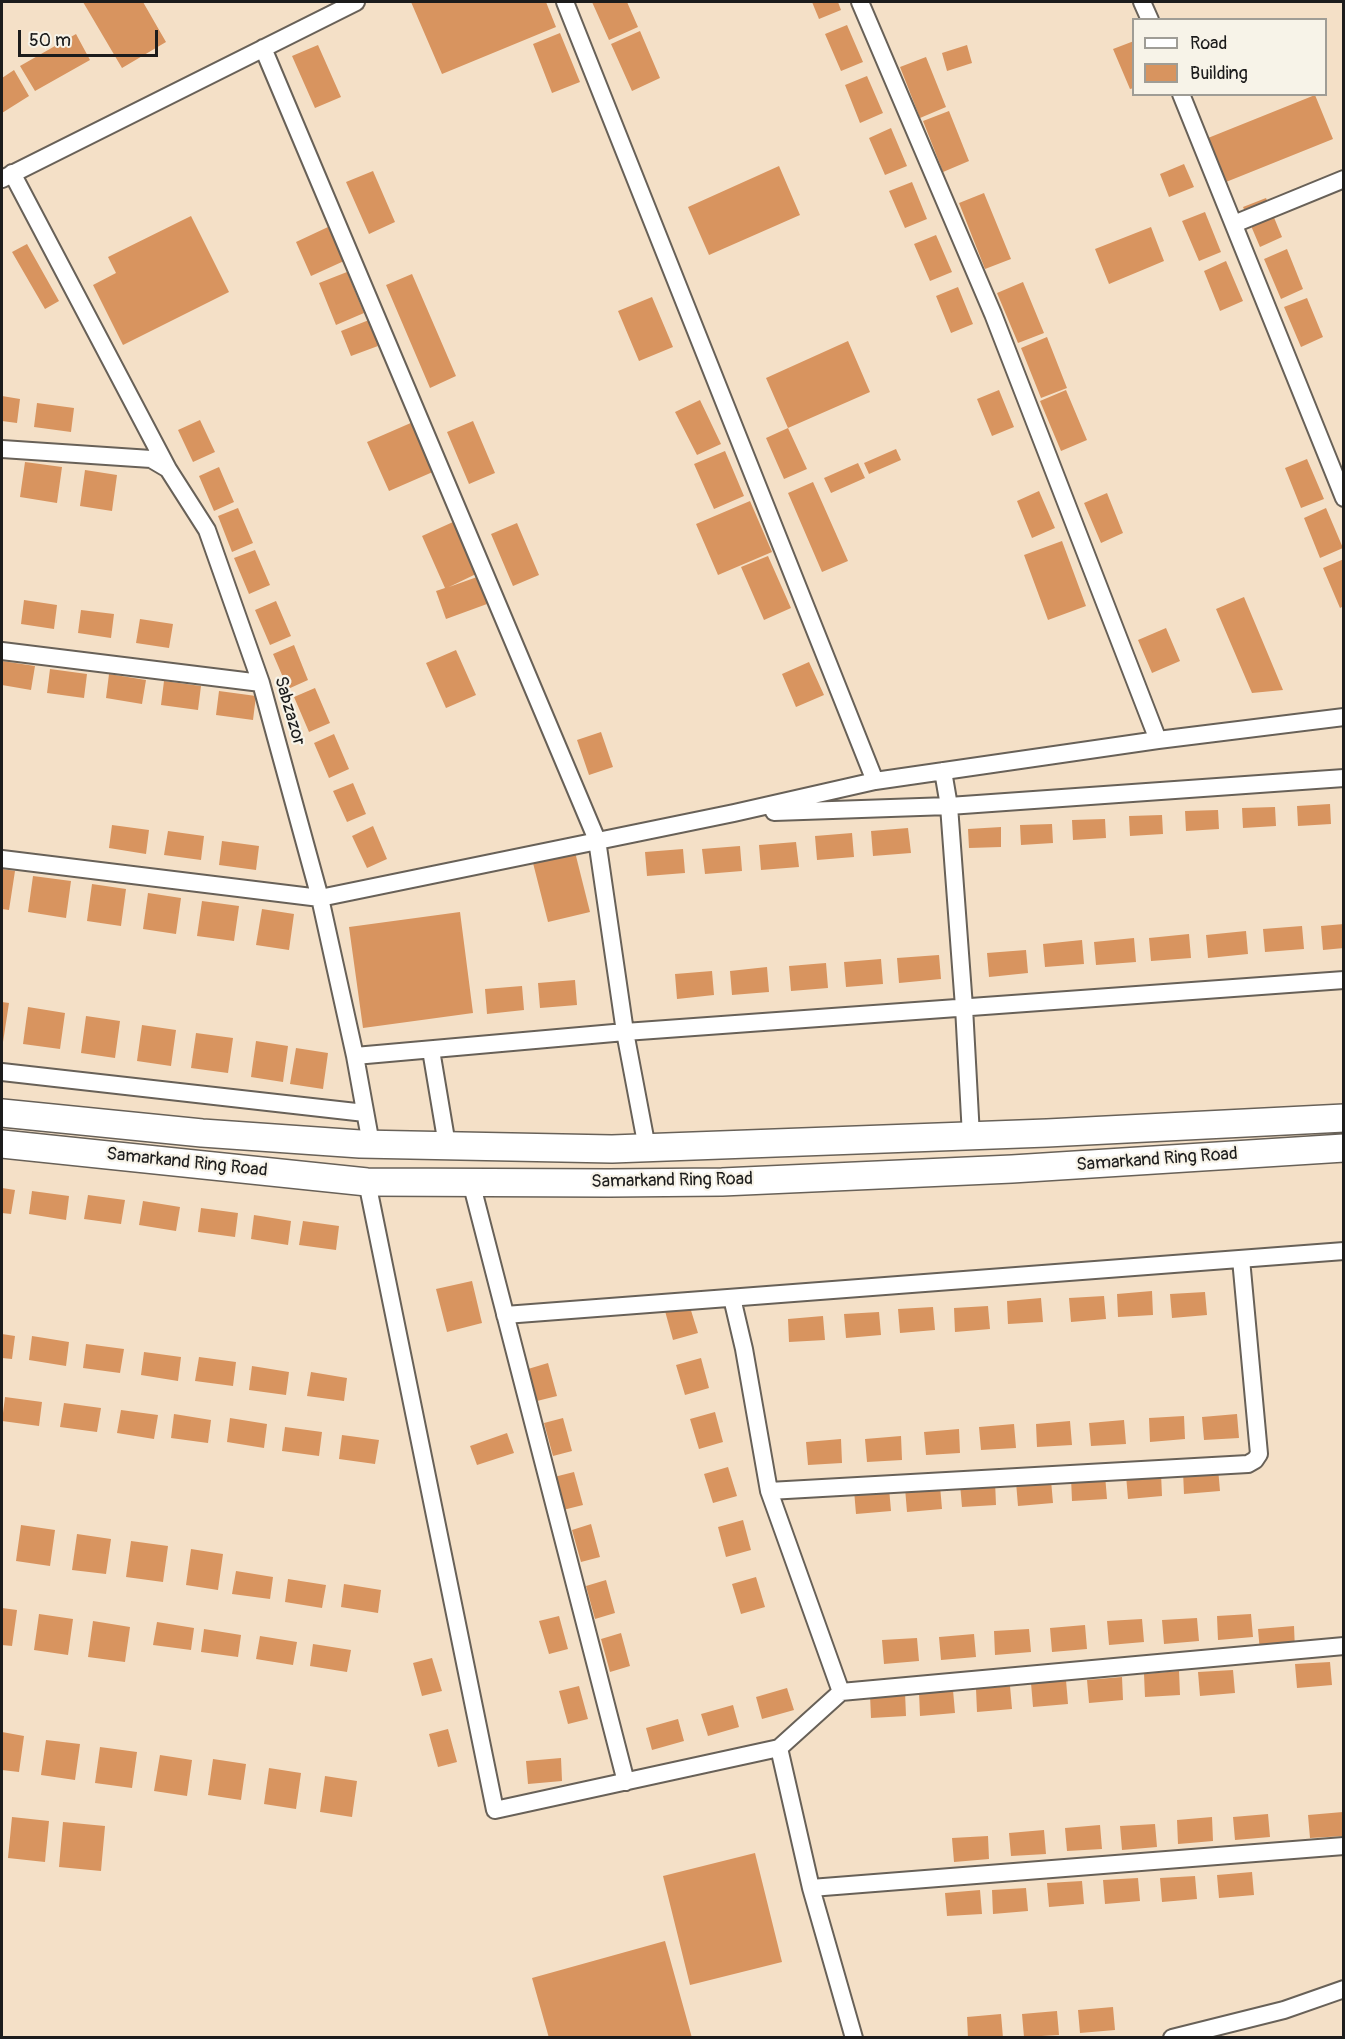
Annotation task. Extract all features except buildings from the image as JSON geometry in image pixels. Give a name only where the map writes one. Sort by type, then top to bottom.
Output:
[{"type":"highway","name":"Samarkand Ring Road","points":[[2,1113],[202,1133],[371,1144],[612,1149],[971,1136],[1344,1118]]},
{"type":"highway","name":"Samarkand Ring Road","points":[[2,1144],[367,1182],[609,1183],[722,1182],[1344,1149]]},
{"type":"highway","points":[[609,1183],[612,1149]]},
{"type":"street","points":[[7,176],[356,2]]},
{"type":"street","points":[[565,2],[875,781]]},
{"type":"street","points":[[860,2],[993,314],[1158,740]]},
{"type":"street","points":[[1142,2],[1149,18]]},
{"type":"street","points":[[263,48],[597,840],[626,1032],[647,1148]]},
{"type":"street","points":[[1182,96],[1344,498]]},
{"type":"street","name":"Sabzazor","points":[[7,176],[168,469],[207,530],[261,683],[320,898],[355,1056],[371,1144]]},
{"type":"street","points":[[1234,224],[1344,179]]},
{"type":"street","points":[[2,448],[151,459],[168,469]]},
{"type":"street","points":[[2,651],[261,683]]},
{"type":"street","points":[[2,859],[320,898],[734,813],[875,781],[1158,740],[1344,717]]},
{"type":"street","points":[[944,771],[949,806],[964,1007],[971,1136]]},
{"type":"street","points":[[734,813],[949,806],[1344,778]]},
{"type":"street","points":[[355,1056],[626,1032],[1344,980]]},
{"type":"street","points":[[431,1050],[447,1145]]},
{"type":"street","points":[[2,1072],[365,1113]]},
{"type":"street","points":[[367,1182],[495,1810],[779,1748],[841,1692],[1344,1646]]},
{"type":"street","points":[[471,1182],[626,1782]]},
{"type":"street","points":[[506,1315],[1344,1251]]},
{"type":"street","points":[[770,1491],[1248,1464],[1259,1454],[1241,1258]]},
{"type":"street","points":[[732,1298],[744,1349],[770,1491],[841,1692]]},
{"type":"street","points":[[779,1748],[811,1888],[854,2037]]},
{"type":"street","points":[[811,1888],[1344,1846]]},
{"type":"street","points":[[1172,2037],[1284,2010],[1344,1989]]}]
